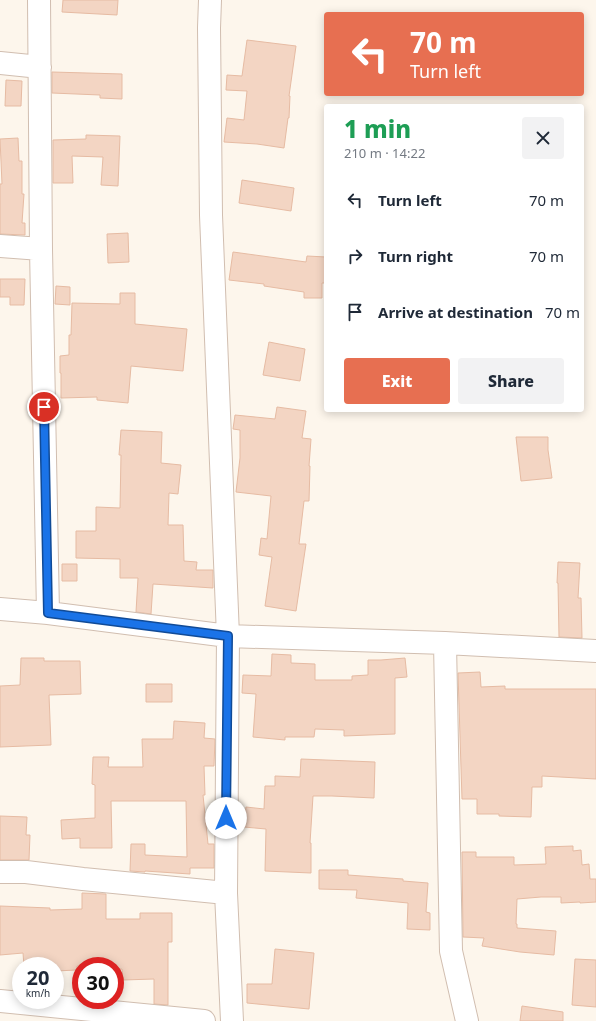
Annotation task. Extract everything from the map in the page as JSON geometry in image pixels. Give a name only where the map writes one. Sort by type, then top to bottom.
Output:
[{"type":"street","points":[[39,0],[41,249],[48,613]]},
{"type":"street","points":[[210,0],[211,215],[228,636],[226,893],[232,1021]]},
{"type":"street","points":[[0,63],[40,67]]},
{"type":"street","points":[[0,246],[41,249]]},
{"type":"street","points":[[0,609],[48,613],[228,636],[445,642],[596,651]]},
{"type":"street","points":[[445,642],[450,951],[467,1021]]},
{"type":"street","points":[[0,872],[26,872],[226,893]]},
{"type":"street","points":[[0,1001],[204,1021]]},
{"type":"building","points":[[63,0],[118,0],[117,15],[62,12]]},
{"type":"building","points":[[247,40],[296,46],[289,96],[289,118],[284,148],[257,144],[224,142],[227,118],[244,120],[247,91],[226,90],[227,75],[242,76]]},
{"type":"building","points":[[52,72],[122,74],[122,99],[100,98],[100,95],[52,93]]},
{"type":"building","points":[[6,80],[22,81],[21,106],[5,106]]},
{"type":"building","points":[[86,135],[120,136],[118,186],[101,185],[103,157],[72,156],[73,183],[53,183],[53,140],[86,139]]},
{"type":"building","points":[[18,138],[19,161],[22,161],[22,194],[24,194],[22,223],[25,223],[25,235],[0,234],[0,184],[2,184],[0,139]]},
{"type":"building","points":[[242,180],[294,188],[291,211],[239,203]]},
{"type":"building","points":[[128,233],[129,262],[108,263],[107,234]]},
{"type":"building","points":[[233,252],[306,262],[307,256],[324,257],[324,283],[322,283],[322,298],[304,298],[304,292],[264,286],[264,284],[229,280]]},
{"type":"building","points":[[0,279],[25,279],[24,305],[10,305],[10,297],[0,297]]},
{"type":"building","points":[[56,286],[70,287],[70,305],[55,304]]},
{"type":"building","points":[[120,293],[135,293],[135,324],[187,329],[183,371],[131,366],[128,403],[97,400],[97,397],[61,398],[60,356],[69,355],[72,303],[120,304]]},
{"type":"building","points":[[269,342],[305,349],[300,381],[263,375]]},
{"type":"building","points":[[277,407],[306,411],[302,438],[311,439],[309,501],[304,501],[299,544],[306,544],[296,611],[265,606],[272,557],[259,555],[261,538],[267,539],[271,496],[236,492],[240,458],[240,430],[233,429],[235,415],[275,419]]},
{"type":"building","points":[[121,430],[162,432],[161,463],[181,465],[178,494],[169,493],[168,525],[183,525],[184,561],[197,562],[196,570],[213,570],[213,588],[153,584],[151,614],[136,612],[138,578],[120,578],[120,559],[76,558],[76,531],[96,531],[96,507],[120,508],[121,455],[119,455]]},
{"type":"building","points":[[516,437],[548,437],[548,450],[552,478],[521,481]]},
{"type":"building","points":[[558,562],[580,563],[578,598],[581,598],[582,638],[559,637],[557,583]]},
{"type":"building","points":[[62,564],[77,564],[77,581],[62,581]]},
{"type":"building","points":[[272,654],[291,655],[291,663],[315,664],[315,680],[352,680],[352,676],[368,675],[368,660],[405,658],[407,677],[395,678],[395,734],[344,736],[344,730],[315,729],[314,737],[285,737],[285,740],[253,737],[256,694],[242,693],[243,675],[271,676]]},
{"type":"building","points":[[21,658],[44,658],[44,661],[80,661],[81,694],[49,695],[51,745],[0,747],[0,686],[20,685]]},
{"type":"building","points":[[480,672],[481,687],[505,686],[505,689],[596,689],[596,779],[542,776],[542,787],[532,787],[531,817],[499,816],[499,814],[477,814],[477,799],[462,799],[458,673]]},
{"type":"building","points":[[146,684],[172,684],[172,702],[146,702]]},
{"type":"building","points":[[174,721],[205,723],[204,738],[215,739],[214,766],[204,766],[205,795],[203,795],[208,844],[214,844],[214,868],[190,868],[190,874],[130,871],[131,844],[145,844],[145,855],[187,857],[186,801],[111,801],[112,848],[80,848],[80,838],[62,839],[61,820],[95,818],[95,785],[92,784],[93,757],[109,757],[108,767],[143,767],[142,739],[173,739]]},
{"type":"building","points":[[301,759],[375,762],[374,798],[313,796],[310,843],[311,873],[265,871],[266,829],[244,827],[246,807],[264,809],[265,786],[275,786],[275,776],[300,777]]},
{"type":"building","points":[[0,816],[27,817],[26,835],[30,835],[29,860],[0,860]]},
{"type":"building","points":[[573,846],[573,851],[581,850],[582,865],[589,864],[590,879],[596,879],[596,902],[561,903],[561,897],[517,899],[517,928],[556,931],[554,955],[520,952],[482,946],[484,938],[463,937],[462,852],[476,852],[476,857],[514,857],[514,865],[546,864],[545,847]]},
{"type":"building","points":[[319,870],[348,870],[348,875],[403,879],[403,881],[428,883],[426,912],[430,913],[430,930],[407,929],[408,903],[356,898],[357,890],[319,889]]},
{"type":"building","points":[[82,893],[106,894],[106,919],[140,919],[140,913],[172,913],[172,942],[168,942],[168,1005],[154,1004],[154,979],[124,980],[124,957],[72,957],[72,970],[64,971],[64,957],[23,957],[23,953],[0,955],[0,906],[50,908],[50,910],[82,909]]},
{"type":"building","points":[[275,949],[314,953],[309,1009],[247,1003],[247,984],[272,984]]},
{"type":"building","points":[[575,959],[596,960],[596,1007],[572,1005]]},
{"type":"building","points":[[522,1006],[563,1012],[563,1021],[520,1021]]},
{"type":"route","points":[[44,407],[48,613],[228,636],[226,818]]}]
